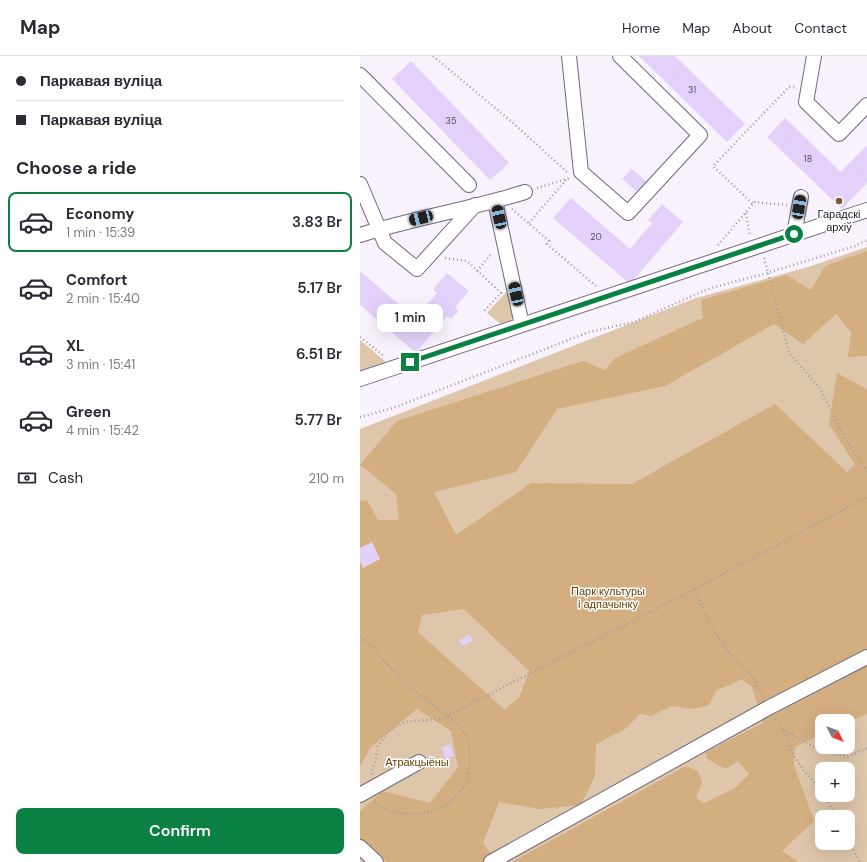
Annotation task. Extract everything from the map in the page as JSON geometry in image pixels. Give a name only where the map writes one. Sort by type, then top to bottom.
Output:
[{"type":"street","points":[[569,56],[581,172],[628,213],[700,135],[620,56]]},
{"type":"street","points":[[814,56],[806,102],[839,134],[867,106]]},
{"type":"street","points":[[360,75],[469,185]]},
{"type":"street","points":[[360,184],[380,228],[385,243],[416,269],[475,205]]},
{"type":"street","points":[[360,235],[380,228],[498,200],[525,192]]},
{"type":"street","points":[[498,200],[522,325]]},
{"type":"street","points":[[852,215],[867,200]]},
{"type":"street","points":[[794,234],[800,202]]},
{"type":"street","points":[[360,379],[867,210]]},
{"type":"street","points":[[491,862],[768,708],[867,657]]},
{"type":"street","points":[[362,793],[419,762]]},
{"type":"street","points":[[360,847],[376,862]]},
{"type":"path","points":[[433,56],[512,122],[574,177],[525,192]]},
{"type":"path","points":[[753,204],[713,166],[789,87],[808,88]]},
{"type":"path","points":[[528,223],[567,179]]},
{"type":"path","points":[[498,200],[549,241],[547,244],[608,296]]},
{"type":"path","points":[[715,248],[755,202],[800,202]]},
{"type":"path","points":[[746,213],[756,247],[767,273],[789,353],[819,387],[845,438],[867,471]]},
{"type":"path","points":[[360,418],[393,408],[589,332],[634,322],[708,289],[767,273],[855,246],[867,240]]},
{"type":"path","points":[[477,271],[492,255],[491,247]]},
{"type":"path","points":[[428,257],[467,261],[501,293],[484,311]]},
{"type":"path","points":[[360,337],[396,367]]},
{"type":"path","points":[[360,637],[375,648],[383,660],[409,686],[447,716],[459,726],[469,740],[470,760],[467,781],[458,795],[446,805],[426,814],[396,813],[380,807],[362,793],[375,762],[378,746],[388,731],[405,722],[441,719],[447,716],[695,589],[867,497]]},
{"type":"path","points":[[695,589],[710,625],[730,653],[752,676],[768,708],[783,730],[791,752],[804,772],[815,783]]},
{"type":"path","points":[[783,730],[818,749],[847,758],[867,748]]},
{"type":"path","points":[[854,850],[860,862]]},
{"type":"green space","name":"Парк культуры і адпачынку","points":[[867,247],[867,862],[360,862],[360,429],[696,298],[808,267]]},
{"type":"green space","name":"Парк культуры і адпачынку","points":[[867,251],[867,356],[848,357],[851,332],[836,314],[803,344],[774,324],[665,386],[557,409],[516,472],[434,492],[456,535],[531,483],[632,484],[775,404],[847,472],[855,465],[829,424],[837,373],[867,389],[867,714],[855,719],[855,714],[815,714],[815,737],[795,747],[794,765],[814,821],[782,851],[799,862],[512,862],[686,766],[698,771],[702,782],[696,798],[704,803],[735,788],[749,774],[738,761],[726,769],[707,759],[706,752],[763,723],[752,687],[742,679],[716,691],[709,705],[693,709],[672,706],[651,716],[640,714],[625,729],[596,744],[595,775],[581,805],[540,809],[499,802],[483,843],[497,862],[387,862],[360,839],[360,811],[383,791],[430,803],[458,767],[451,731],[417,709],[371,747],[360,766],[360,501],[367,500],[378,520],[399,520],[396,494],[360,465],[397,421],[583,361],[605,370],[615,358],[703,318],[701,300],[787,275],[811,290],[825,266]],"holes":[[[464,609],[529,671],[520,696],[505,710],[418,632],[422,615]]]},
{"type":"green space","points":[[510,288],[514,316],[509,322],[501,324],[487,313]]},
{"type":"green space","points":[[360,340],[387,363],[360,372]]},
{"type":"building","points":[[639,56],[675,56],[745,124],[727,142]]},
{"type":"building","points":[[411,61],[509,163],[490,180],[392,79]]},
{"type":"building","points":[[785,118],[841,172],[867,145],[867,183],[842,209],[767,137]]},
{"type":"building","points":[[632,169],[647,182],[637,192],[622,179]]},
{"type":"building","points":[[571,198],[630,249],[652,223],[648,220],[662,204],[683,222],[630,284],[553,218]]},
{"type":"building","points":[[360,271],[415,318],[437,293],[433,289],[447,273],[469,291],[455,307],[459,311],[451,319],[447,316],[416,353],[360,305]]},
{"type":"building","points":[[372,542],[380,559],[363,568],[360,561],[360,548]]},
{"type":"building","points":[[470,635],[473,641],[462,646],[459,640]]},
{"type":"building","points":[[450,744],[454,756],[445,759],[442,747]]},
{"type":"place","name":"Гарадскі архіў","points":[[839,201]]},
{"type":"route","points":[[410,362],[794,234]]},
{"type":"park label","name":"Атракцыёны","points":[[417,762]]}]
